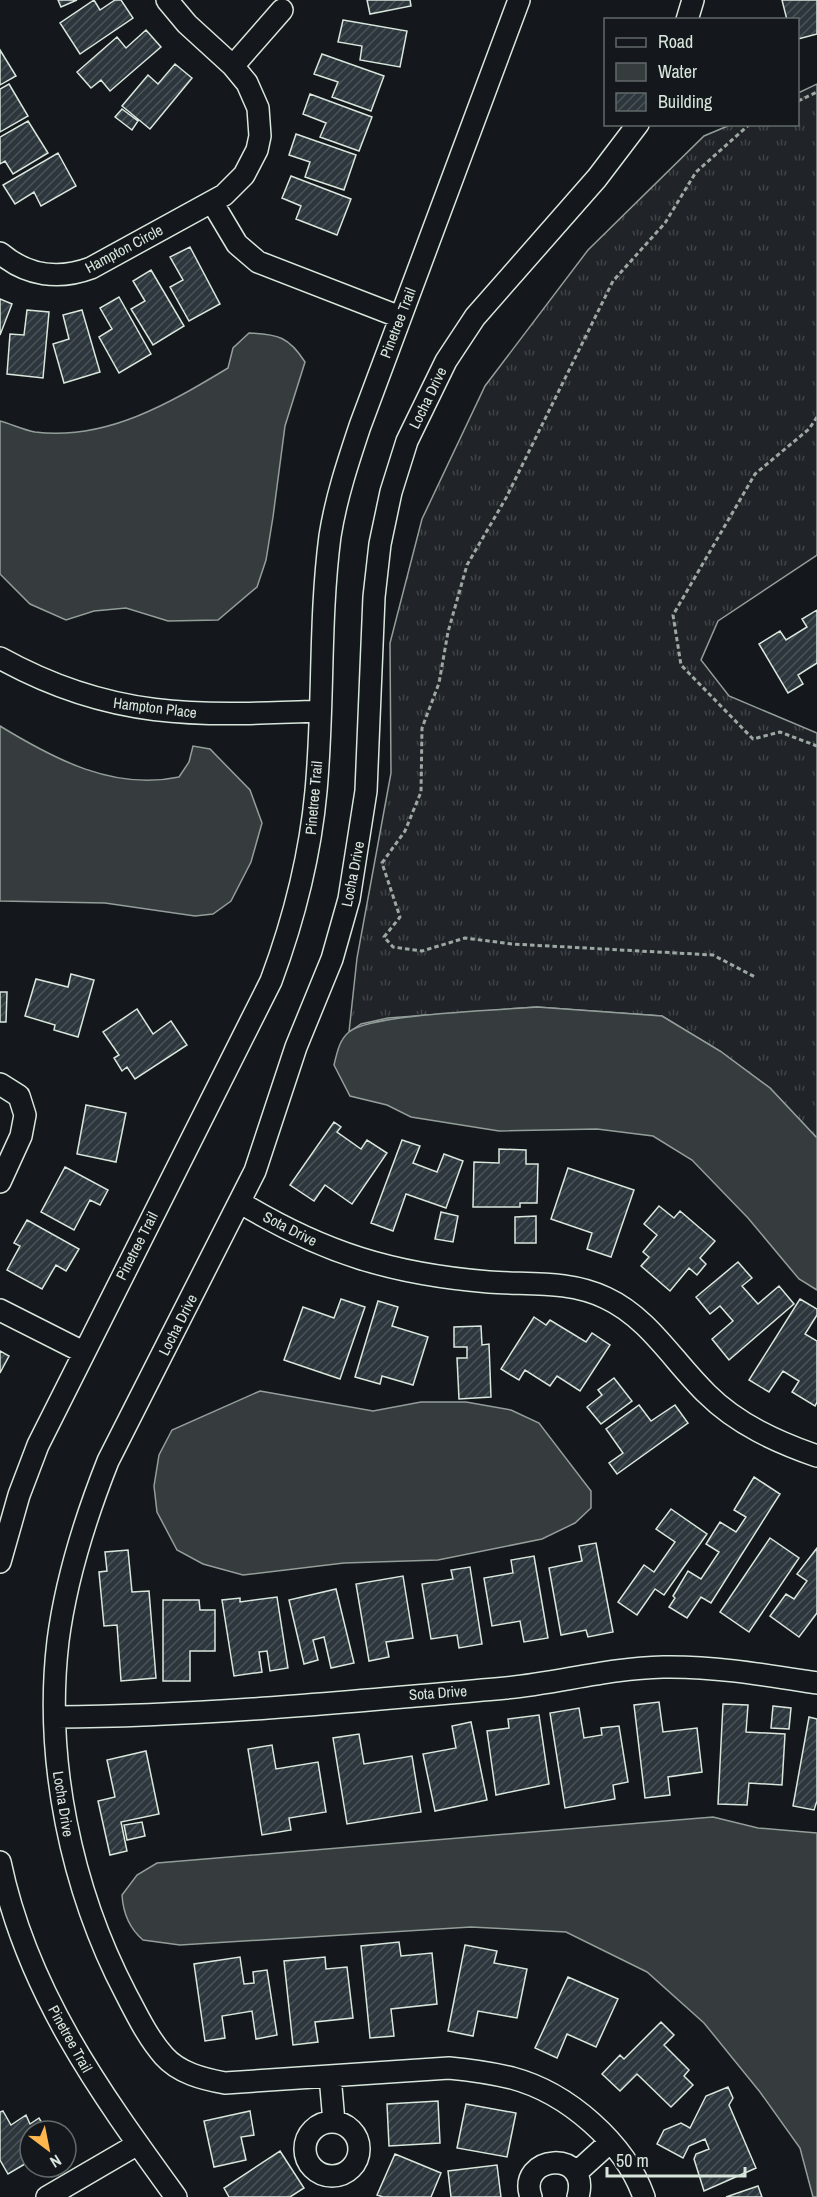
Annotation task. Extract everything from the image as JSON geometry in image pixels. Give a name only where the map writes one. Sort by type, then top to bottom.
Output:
[{"type":"street","name":"Hampton Circle","points":[[0,253],[22,268],[36,273],[50,275],[78,273],[212,202],[235,186],[244,175],[257,150],[260,136],[260,122],[254,95],[233,66],[187,24],[167,0]]},
{"type":"street","name":"Pinetree Trail","points":[[0,1562],[18,1495],[38,1445],[271,981],[278,962],[300,893],[310,841],[316,789],[324,589],[331,534],[346,468],[519,0]]},
{"type":"street","points":[[688,18],[693,0]]},
{"type":"street","points":[[233,66],[282,10]]},
{"type":"street","name":"Locha Drive","points":[[636,126],[597,178],[475,317],[446,362],[407,441],[391,492],[380,544],[374,597],[366,791],[349,899],[332,959],[296,1047],[255,1171],[241,1203],[108,1461],[92,1503],[71,1576],[61,1622],[55,1681],[57,1763],[70,1846],[102,1943],[142,2024],[164,2057],[181,2069],[203,2079],[225,2083],[449,2068],[480,2071],[514,2079],[545,2092],[576,2110],[609,2142],[629,2167],[644,2197]]},
{"type":"street","points":[[212,202],[237,244],[258,262],[400,317]]},
{"type":"street","name":"Hampton Place","points":[[0,658],[28,674],[72,692],[118,705],[165,712],[213,715],[320,711]]},
{"type":"street","points":[[0,1084],[19,1096],[25,1115],[21,1136],[0,1182]]},
{"type":"street","name":"Sota Drive","points":[[241,1203],[306,1239],[366,1262],[399,1270],[491,1282],[554,1285],[604,1297],[634,1313],[707,1394],[723,1408],[768,1437],[817,1456]]},
{"type":"street","points":[[0,1310],[83,1352]]},
{"type":"street","name":"Sota Drive","points":[[56,1717],[139,1717],[498,1689],[571,1676],[665,1667],[707,1668],[817,1683]]},
{"type":"street","name":"Pinetree Trail","points":[[0,1862],[17,1924],[59,2023],[86,2070],[176,2197]]},
{"type":"street","points":[[330,2076],[334,2122]]},
{"type":"street","points":[[576,2173],[609,2142]]},
{"type":"street","points":[[47,2197],[138,2145]]},
{"type":"street","points":[[531,2197],[529,2185],[532,2176],[544,2164],[562,2163],[576,2173],[580,2188],[578,2197]]},
{"type":"path","points":[[799,101],[817,92]]},
{"type":"path","points":[[748,126],[696,172],[665,223],[613,281],[506,498],[467,565],[448,632],[439,683],[422,728],[421,792],[405,831],[382,863],[400,917],[384,937],[393,947],[422,951],[465,938],[512,944],[713,955],[755,977]]},
{"type":"path","points":[[817,417],[809,429],[755,474],[673,615],[681,665],[753,739],[780,732],[817,746]]},
{"type":"green space","points":[[817,84],[817,555],[718,621],[701,660],[729,696],[817,733],[817,1138],[770,1088],[720,1051],[662,1016],[536,1007],[388,1018],[361,1024],[349,1032],[357,958],[391,773],[390,643],[422,519],[485,386],[588,250],[704,136],[728,126],[799,126],[799,93]]},
{"type":"water","points":[[249,333],[268,334],[282,338],[294,347],[305,362],[285,426],[266,560],[257,587],[218,620],[168,621],[126,608],[94,611],[66,620],[30,604],[0,574],[0,421],[35,432],[61,433],[87,431],[112,425],[160,406],[228,368],[233,348]]},
{"type":"water","points":[[0,726],[63,760],[108,776],[131,780],[179,777],[189,762],[193,746],[210,749],[250,790],[262,823],[251,862],[231,901],[213,914],[195,916],[105,903],[0,901]]},
{"type":"water","points":[[537,1007],[662,1016],[720,1051],[770,1088],[817,1138],[817,1290],[799,1279],[748,1218],[692,1160],[653,1136],[597,1129],[499,1131],[411,1117],[387,1105],[350,1096],[334,1065],[343,1039],[349,1032],[361,1026],[408,1017]]},
{"type":"water","points":[[260,1391],[373,1411],[421,1402],[466,1402],[511,1410],[539,1423],[591,1491],[591,1508],[575,1523],[542,1539],[438,1560],[344,1563],[243,1575],[203,1564],[177,1550],[157,1512],[154,1486],[159,1455],[172,1430]]},
{"type":"water","points":[[713,1817],[758,1828],[817,1833],[817,2197],[813,2197],[800,2148],[760,2092],[704,2023],[647,1972],[566,1932],[471,1927],[180,1945],[143,1940],[130,1925],[125,1914],[122,1895],[137,1875],[157,1863]]},
{"type":"building","points":[[58,0],[77,0],[61,7]]},
{"type":"building","points":[[94,0],[100,10],[115,0],[121,0],[133,18],[80,54],[60,23]]},
{"type":"building","points":[[367,0],[410,0],[411,6],[370,14]]},
{"type":"building","points":[[782,0],[817,0],[817,34],[799,39],[799,18],[786,18]]},
{"type":"building","points":[[343,20],[407,31],[400,67],[360,60],[362,46],[338,42]]},
{"type":"building","points":[[146,30],[161,47],[110,91],[101,80],[91,88],[77,72],[117,37],[126,48]]},
{"type":"building","points":[[0,50],[16,76],[0,85]]},
{"type":"building","points":[[322,54],[384,76],[371,111],[332,97],[338,82],[314,74]]},
{"type":"building","points":[[175,64],[192,78],[150,129],[122,106],[148,75],[158,84]]},
{"type":"building","points":[[9,84],[28,116],[0,132],[0,89]]},
{"type":"building","points":[[310,94],[372,117],[359,151],[320,137],[326,123],[303,114]]},
{"type":"building","points":[[122,109],[138,121],[132,130],[115,117]]},
{"type":"building","points":[[28,121],[48,153],[13,174],[5,161],[0,164],[0,137]]},
{"type":"building","points":[[296,134],[356,155],[344,190],[305,177],[310,162],[289,155]]},
{"type":"building","points":[[58,153],[76,186],[41,206],[34,192],[15,204],[3,185]]},
{"type":"building","points":[[291,176],[351,199],[337,235],[296,219],[301,206],[282,198]]},
{"type":"building","points":[[190,247],[220,304],[189,321],[170,287],[183,280],[170,257]]},
{"type":"building","points":[[151,270],[184,326],[153,345],[131,309],[145,301],[133,281]]},
{"type":"building","points":[[119,297],[151,354],[119,373],[99,337],[112,329],[100,308]]},
{"type":"building","points":[[0,299],[12,304],[0,335]]},
{"type":"building","points":[[27,310],[49,312],[43,378],[7,374],[10,334],[24,335]]},
{"type":"building","points":[[82,310],[100,372],[64,383],[53,344],[69,339],[63,315]]},
{"type":"building","points":[[817,610],[817,663],[798,675],[803,684],[788,693],[759,644],[780,631],[786,640],[807,627],[802,619]]},
{"type":"building","points":[[71,974],[94,980],[78,1037],[54,1030],[55,1025],[25,1016],[36,979],[68,987]]},
{"type":"building","points":[[0,992],[7,992],[6,1022],[0,1022]]},
{"type":"building","points":[[137,1009],[153,1034],[171,1021],[187,1045],[135,1079],[127,1067],[122,1071],[114,1058],[119,1055],[103,1032]]},
{"type":"building","points":[[86,1105],[126,1113],[116,1162],[77,1154]]},
{"type":"building","points":[[334,1122],[341,1127],[337,1132],[361,1149],[367,1140],[387,1153],[352,1204],[325,1185],[314,1201],[290,1185]]},
{"type":"building","points":[[402,1140],[420,1146],[413,1163],[437,1172],[444,1154],[463,1161],[446,1208],[406,1194],[393,1231],[371,1223]]},
{"type":"building","points":[[499,1149],[526,1150],[526,1164],[538,1164],[537,1203],[520,1203],[520,1207],[473,1207],[474,1162],[499,1163]]},
{"type":"building","points":[[65,1167],[108,1190],[100,1205],[90,1200],[74,1230],[41,1212]]},
{"type":"building","points":[[568,1168],[634,1190],[611,1257],[587,1249],[592,1233],[551,1219]]},
{"type":"building","points":[[659,1206],[674,1218],[680,1211],[715,1241],[700,1258],[706,1264],[697,1275],[689,1268],[670,1291],[641,1266],[649,1257],[643,1252],[657,1235],[644,1224]]},
{"type":"building","points":[[441,1212],[458,1216],[453,1242],[435,1239]]},
{"type":"building","points":[[536,1216],[536,1243],[515,1243],[515,1217]]},
{"type":"building","points":[[27,1220],[79,1249],[66,1271],[56,1265],[42,1289],[7,1270],[20,1246],[14,1243]]},
{"type":"building","points":[[738,1262],[752,1278],[742,1286],[758,1304],[779,1286],[794,1304],[729,1360],[712,1339],[733,1321],[720,1306],[710,1314],[696,1297]]},
{"type":"building","points":[[341,1299],[365,1307],[340,1379],[284,1360],[303,1307],[334,1318]]},
{"type":"building","points":[[800,1299],[817,1309],[817,1315],[805,1334],[817,1341],[817,1402],[815,1406],[792,1392],[799,1381],[783,1371],[769,1392],[749,1380]]},
{"type":"building","points":[[378,1301],[398,1307],[392,1326],[428,1337],[413,1385],[382,1376],[380,1384],[355,1377]]},
{"type":"building","points":[[534,1317],[546,1325],[550,1320],[586,1342],[592,1333],[610,1345],[580,1391],[557,1376],[550,1386],[525,1370],[519,1380],[501,1369]]},
{"type":"building","points":[[481,1326],[482,1345],[489,1344],[491,1397],[459,1399],[457,1358],[467,1358],[467,1347],[454,1347],[454,1327]]},
{"type":"building","points":[[0,1351],[9,1356],[0,1373]]},
{"type":"building","points":[[614,1378],[632,1401],[601,1424],[587,1407],[602,1395],[598,1390]]},
{"type":"building","points":[[639,1405],[651,1421],[675,1405],[688,1423],[617,1474],[609,1463],[623,1453],[606,1429]]},
{"type":"building","points":[[754,1477],[780,1494],[711,1603],[701,1597],[687,1618],[669,1607],[675,1598],[673,1596],[688,1571],[701,1579],[719,1552],[706,1544],[720,1522],[736,1532],[746,1517],[734,1510]]},
{"type":"building","points":[[671,1509],[707,1534],[664,1595],[655,1589],[637,1615],[618,1602],[644,1565],[654,1572],[675,1542],[656,1529]]},
{"type":"building","points":[[770,1538],[799,1558],[749,1632],[720,1612]]},
{"type":"building","points":[[596,1543],[613,1632],[588,1637],[586,1630],[561,1635],[549,1568],[582,1561],[579,1546]]},
{"type":"building","points":[[817,1548],[817,1613],[799,1637],[770,1616],[786,1594],[794,1599],[807,1581],[797,1574]]},
{"type":"building","points":[[128,1550],[132,1592],[149,1591],[156,1678],[121,1681],[117,1625],[104,1626],[99,1572],[107,1571],[105,1552]]},
{"type":"building","points":[[534,1556],[548,1638],[524,1642],[520,1621],[492,1626],[484,1578],[513,1573],[511,1560]]},
{"type":"building","points":[[470,1567],[482,1644],[459,1648],[457,1635],[431,1639],[422,1584],[453,1579],[451,1570]]},
{"type":"building","points":[[403,1576],[413,1638],[386,1642],[389,1657],[369,1661],[356,1584]]},
{"type":"building","points":[[336,1589],[354,1663],[331,1668],[324,1637],[313,1640],[318,1660],[304,1664],[289,1600]]},
{"type":"building","points":[[277,1597],[288,1668],[270,1671],[267,1651],[259,1652],[262,1672],[234,1676],[222,1600],[240,1598],[240,1602]]},
{"type":"building","points":[[163,1600],[199,1600],[200,1610],[215,1610],[215,1651],[190,1651],[190,1681],[163,1681]]},
{"type":"building","points":[[659,1702],[663,1732],[697,1728],[702,1772],[668,1777],[670,1795],[645,1798],[634,1705]]},
{"type":"building","points":[[723,1704],[748,1705],[746,1732],[785,1734],[782,1785],[749,1783],[747,1805],[718,1804]]},
{"type":"building","points":[[773,1706],[791,1708],[789,1729],[771,1728]]},
{"type":"building","points":[[579,1708],[584,1738],[602,1735],[601,1728],[619,1726],[628,1782],[613,1785],[615,1799],[565,1808],[550,1713]]},
{"type":"building","points":[[539,1715],[549,1784],[496,1795],[487,1731],[509,1728],[508,1719]]},
{"type":"building","points":[[809,1717],[817,1719],[817,1801],[814,1810],[793,1806]]},
{"type":"building","points":[[471,1722],[487,1800],[435,1811],[423,1754],[456,1748],[452,1726]]},
{"type":"building","points":[[359,1734],[364,1764],[412,1756],[421,1812],[347,1824],[333,1738]]},
{"type":"building","points":[[272,1745],[276,1769],[318,1762],[326,1812],[289,1818],[291,1830],[262,1835],[248,1749]]},
{"type":"building","points":[[146,1751],[159,1814],[121,1822],[127,1851],[110,1855],[98,1801],[115,1797],[107,1760]]},
{"type":"building","points":[[142,1822],[145,1836],[127,1840],[124,1825]]},
{"type":"building","points":[[399,1942],[401,1956],[432,1953],[437,2004],[391,2009],[394,2036],[370,2038],[361,1946]]},
{"type":"building","points":[[465,1945],[497,1951],[494,1963],[527,1969],[517,2018],[478,2011],[473,2036],[448,2031]]},
{"type":"building","points":[[240,1957],[244,1984],[254,1983],[253,1972],[267,1970],[277,2035],[256,2039],[252,2011],[222,2016],[225,2038],[205,2041],[194,1964]]},
{"type":"building","points":[[325,1957],[326,1969],[347,1967],[353,2018],[315,2022],[318,2042],[293,2045],[284,1961]]},
{"type":"building","points":[[568,1977],[618,1999],[596,2047],[567,2034],[557,2058],[535,2048]]},
{"type":"building","points":[[661,2022],[674,2035],[664,2045],[689,2070],[684,2076],[693,2085],[671,2107],[637,2074],[620,2091],[602,2074],[620,2055],[624,2059]]},
{"type":"building","points":[[728,2087],[733,2098],[729,2105],[756,2168],[704,2191],[694,2159],[696,2154],[709,2149],[705,2139],[689,2146],[683,2158],[657,2144],[664,2130],[681,2123],[690,2128],[706,2096]]},
{"type":"building","points":[[438,2101],[440,2143],[389,2146],[387,2104]]},
{"type":"building","points":[[466,2104],[516,2113],[507,2157],[457,2148]]},
{"type":"building","points":[[3,2111],[11,2125],[18,2120],[18,2168],[8,2174],[0,2160],[0,2112]]},
{"type":"building","points":[[250,2111],[254,2135],[241,2137],[246,2160],[214,2167],[204,2121]]},
{"type":"building","points":[[280,2151],[304,2188],[290,2197],[229,2197],[224,2188]]},
{"type":"building","points":[[395,2154],[441,2173],[431,2197],[377,2195]]},
{"type":"building","points":[[497,2165],[501,2197],[451,2197],[448,2171]]},
{"type":"building","points":[[758,2186],[762,2197],[726,2197]]}]
